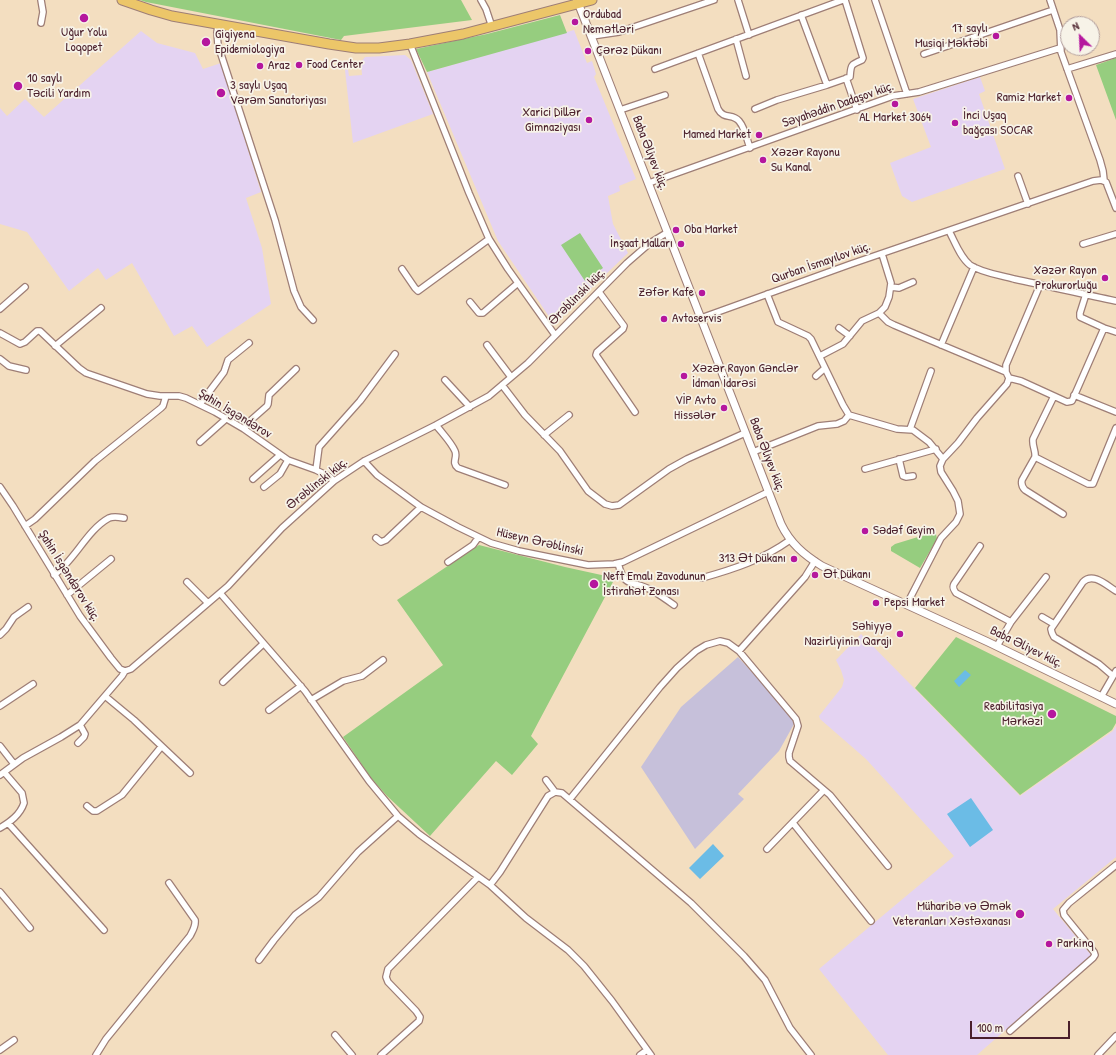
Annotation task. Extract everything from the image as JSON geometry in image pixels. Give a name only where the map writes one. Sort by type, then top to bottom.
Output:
[{"type":"main road","points":[[122,0],[162,13],[218,24],[344,46],[379,48],[410,44],[492,27],[588,0]]},
{"type":"main road","points":[[578,2],[592,0]]},
{"type":"street","points":[[41,0],[43,12],[41,23]]},
{"type":"street","points":[[481,0],[486,9],[492,27]]},
{"type":"street","points":[[592,36],[619,32],[714,0]]},
{"type":"street","points":[[738,0],[749,35]]},
{"type":"street","points":[[821,0],[823,7]]},
{"type":"street","points":[[655,69],[844,0],[863,58],[850,67],[850,77],[777,100],[755,109]]},
{"type":"street","points":[[876,0],[907,94]]},
{"type":"street","points":[[1050,0],[1060,30]]},
{"type":"street","name":"Baba Əliyev küç.","points":[[578,2],[768,492],[781,524],[790,540],[800,551],[839,574],[997,646],[1116,704]]},
{"type":"street","points":[[924,54],[1053,10]]},
{"type":"street","points":[[801,15],[827,85]]},
{"type":"street","points":[[218,24],[218,45],[275,220],[294,291],[301,307],[313,320]]},
{"type":"street","points":[[736,39],[746,76]]},
{"type":"street","points":[[410,44],[466,186],[489,238],[518,283],[555,335]]},
{"type":"street","name":"Səyahəddin Dadaşov küç.","points":[[649,183],[858,110],[893,96],[919,92],[1060,48]]},
{"type":"street","points":[[698,53],[720,114],[724,116],[731,116],[739,121],[750,148]]},
{"type":"street","points":[[1067,69],[1116,54]]},
{"type":"street","points":[[1063,56],[1100,160],[1104,180],[1109,188],[1116,208]]},
{"type":"street","points":[[846,78],[858,110]]},
{"type":"street","points":[[620,110],[664,95]]},
{"type":"street","points":[[1018,176],[1028,204]]},
{"type":"street","name":"Qurban İsmayılov küç.","points":[[701,318],[949,230],[1093,181],[1104,180]]},
{"type":"street","points":[[949,230],[961,254],[974,267],[1040,285],[1116,301]]},
{"type":"street","name":"Ərəblinski küç.","points":[[2,773],[35,751],[80,725],[125,671],[131,669],[208,603],[286,524],[334,481],[364,461],[436,425],[489,396],[511,377],[641,251],[668,232]]},
{"type":"street","points":[[1083,244],[1116,234]]},
{"type":"street","points":[[402,269],[418,291],[489,238]]},
{"type":"street","points":[[820,356],[843,344],[862,321],[879,313],[885,307],[891,287],[890,277],[882,254]]},
{"type":"street","points":[[941,345],[974,267]]},
{"type":"street","points":[[891,287],[899,288],[913,282]]},
{"type":"street","points":[[470,302],[479,313],[483,313],[518,283]]},
{"type":"street","points":[[906,604],[941,538],[956,522],[960,514],[960,507],[956,496],[939,469],[943,459],[1007,384],[1009,378],[1006,372],[1006,365],[1040,285]]},
{"type":"street","points":[[0,309],[25,287]]},
{"type":"street","points":[[599,292],[624,326],[623,329],[597,352],[596,355],[636,412]]},
{"type":"street","points":[[767,294],[778,322],[808,336],[811,339],[826,368],[842,405],[849,415],[897,429],[910,429],[922,436],[936,449],[943,459]]},
{"type":"street","points":[[1086,294],[1080,317],[1116,332]]},
{"type":"street","points":[[55,346],[101,308]]},
{"type":"street","points":[[879,313],[888,322],[894,325],[1006,372]]},
{"type":"street","points":[[839,328],[850,336]]},
{"type":"street","points":[[1009,378],[1021,381],[1067,402],[1072,401],[1104,328]]},
{"type":"street","name":"Şahin İsgəndərov","points":[[0,333],[20,344],[40,331],[79,368],[95,377],[147,394],[179,396],[200,404],[244,428],[288,460],[316,470],[330,477],[334,481]]},
{"type":"street","points":[[200,404],[224,372],[228,360],[249,343]]},
{"type":"street","points":[[487,345],[511,377]]},
{"type":"street","points":[[316,470],[318,450],[321,443],[360,402],[395,354]]},
{"type":"street","points":[[0,359],[9,366],[26,370]]},
{"type":"street","points":[[816,376],[826,368]]},
{"type":"street","points":[[244,428],[267,406],[269,401],[268,395],[296,369]]},
{"type":"street","points":[[910,429],[931,371]]},
{"type":"street","points":[[445,380],[470,407]]},
{"type":"street","points":[[502,385],[525,415],[560,451],[588,491],[605,504],[615,506],[619,505],[687,459],[745,433]]},
{"type":"street","points":[[25,526],[35,519],[95,461],[161,408],[166,396]]},
{"type":"street","points":[[1054,396],[1033,440],[1035,458],[1022,480],[1023,487],[1063,514]]},
{"type":"street","points":[[1074,396],[1116,412]]},
{"type":"street","points":[[544,435],[569,415]]},
{"type":"street","points":[[753,452],[818,426],[837,424],[844,421],[849,415]]},
{"type":"street","points":[[200,442],[227,418]]},
{"type":"street","points":[[436,425],[455,450],[455,466],[505,485]]},
{"type":"street","points":[[1035,458],[1091,485],[1095,481],[1116,428]]},
{"type":"street","points":[[865,469],[936,449]]},
{"type":"street","points":[[253,479],[280,455]]},
{"type":"street","points":[[264,488],[280,474],[288,460]]},
{"type":"street","points":[[899,460],[903,476],[913,476]]},
{"type":"street","name":"Hüseyn Ərəblinski","points":[[364,461],[378,476],[421,507],[478,538],[519,551],[588,565],[618,563],[629,559],[768,492]]},
{"type":"street","name":"Şahin İsgəndərov küç.","points":[[0,487],[54,575],[98,642],[117,666],[125,671]]},
{"type":"street","points":[[376,538],[381,542],[386,540],[421,507]]},
{"type":"street","points":[[54,575],[66,566],[102,524],[113,517],[117,516],[124,518]]},
{"type":"street","points":[[448,562],[473,545],[478,538]]},
{"type":"street","points":[[702,578],[750,563],[790,540]]},
{"type":"street","points":[[980,546],[954,584],[953,590],[956,593],[1012,622]]},
{"type":"street","points":[[67,595],[111,559]]},
{"type":"street","points":[[739,651],[805,577],[815,561]]},
{"type":"street","points":[[618,563],[621,574],[625,580],[651,590],[674,605]]},
{"type":"street","points":[[997,646],[1012,622],[1046,577]]},
{"type":"street","points":[[1101,697],[1114,674],[1054,637],[1051,629],[1087,578],[1094,578],[1116,591]]},
{"type":"street","points":[[187,582],[208,603]]},
{"type":"street","points":[[220,592],[301,686],[369,782],[398,816],[419,834],[490,885],[526,918],[558,942],[579,961],[612,1001],[651,1055]]},
{"type":"street","points":[[0,635],[14,617],[28,606]]},
{"type":"street","points":[[1042,617],[1054,624]]},
{"type":"street","points":[[570,799],[660,686],[677,668],[706,645],[720,641],[728,642],[739,651],[796,719],[798,726],[788,757],[790,761],[824,790],[888,866]]},
{"type":"street","points":[[223,682],[264,644]]},
{"type":"street","points":[[311,700],[343,681],[362,676],[383,660]]},
{"type":"street","points":[[0,706],[33,684]]},
{"type":"street","points":[[270,710],[301,686]]},
{"type":"street","points":[[105,696],[134,720],[190,773]]},
{"type":"street","points":[[78,743],[85,734],[80,725]]},
{"type":"street","points":[[0,746],[14,764]]},
{"type":"street","points":[[87,806],[93,811],[97,811],[122,795],[161,747]]},
{"type":"street","points":[[0,828],[19,813],[24,803],[22,793],[2,773]]},
{"type":"street","points":[[546,780],[556,792]]},
{"type":"street","points":[[767,849],[824,790]]},
{"type":"street","points":[[490,885],[500,872],[548,796],[556,792],[562,793],[691,903],[744,956],[767,984],[790,1028],[811,1055]]},
{"type":"street","points":[[259,960],[282,929],[295,915],[319,897],[358,852],[398,816]]},
{"type":"street","points":[[8,823],[104,930]]},
{"type":"street","points":[[793,823],[871,920]]},
{"type":"street","points":[[1010,1031],[1094,958],[1094,952],[1064,915],[1064,910],[1069,903],[1116,864]]},
{"type":"street","points":[[380,1055],[419,1020],[420,1017],[388,982],[386,977],[388,969],[478,877]]},
{"type":"street","points":[[96,1055],[106,1039],[152,984],[194,930],[194,920],[169,883]]},
{"type":"street","points":[[0,892],[30,928]]},
{"type":"street","points":[[335,1035],[352,1055]]},
{"type":"street","points":[[1098,1055],[1116,1036]]},
{"type":"street","points":[[0,1050],[14,1040]]},
{"type":"street","points":[[640,1055],[647,1050]]},
{"type":"shaded area","points":[[574,30],[587,63],[592,61],[596,74],[594,77],[636,179],[619,186],[620,191],[608,196],[613,224],[628,253],[554,324],[498,241],[427,72]]},
{"type":"shaded area","points":[[141,31],[157,43],[195,53],[203,69],[221,63],[261,192],[246,198],[262,248],[271,304],[207,347],[192,326],[174,336],[132,263],[106,280],[98,268],[69,291],[27,232],[0,224],[0,108],[7,116],[25,99],[44,117]]},
{"type":"shaded area","points":[[405,55],[411,60],[433,114],[353,143],[345,70],[348,69],[349,76],[362,75],[361,62],[365,57]]},
{"type":"shaded area","name":"İnci Uşaq bağçası SOCAR","points":[[980,77],[985,91],[979,94],[1005,169],[912,202],[902,196],[890,163],[931,147],[913,99]]},
{"type":"shaded area","points":[[861,634],[1020,796],[1113,731],[1116,726],[1116,857],[1053,909],[1091,955],[977,1055],[888,1055],[819,969],[954,856],[866,759],[820,719],[819,716],[842,687],[844,680],[836,660]]},
{"type":"shaded area","points":[[738,657],[791,715],[794,724],[779,751],[738,794],[744,799],[695,849],[641,767],[681,707]]},
{"type":"green space","points":[[140,0],[461,0],[472,20],[344,36],[341,40]]},
{"type":"green space","points":[[560,15],[567,33],[427,72],[416,49],[487,34]]},
{"type":"green space","points":[[1116,58],[1116,120],[1096,65]]},
{"type":"green space","points":[[580,233],[603,268],[585,281],[561,245]]},
{"type":"green space","points":[[931,533],[936,534],[937,539],[920,568],[891,551],[891,547],[895,544]]},
{"type":"green space","points":[[479,545],[606,576],[609,571],[616,574],[531,736],[538,744],[512,775],[496,761],[430,836],[387,796],[371,778],[343,737],[443,665],[397,600]]},
{"type":"green space","points":[[956,637],[1116,716],[1116,723],[1112,730],[1020,795],[915,688]]},
{"type":"water","points":[[965,670],[971,675],[959,687],[954,681]]},
{"type":"water","points":[[971,798],[993,830],[970,847],[947,814]]},
{"type":"water","points":[[713,844],[724,856],[700,879],[689,868]]},
{"type":"place","name":"Uğur Yolu Loqopet","points":[[84,18]]},
{"type":"place","name":"Ordubad Nemətləri","points":[[575,22]]},
{"type":"place","name":"17 saylı Musiqi Məktəbi","points":[[996,36]]},
{"type":"place","name":"Gigiyena Epidemiologiya","points":[[206,42]]},
{"type":"place","name":"Çərəz Dükanı","points":[[588,51]]},
{"type":"place","name":"Food Center","points":[[299,65]]},
{"type":"place","name":"Araz","points":[[260,66]]},
{"type":"place","name":"10 saylı Təcili Yardım","points":[[18,86]]},
{"type":"place","name":"3 saylı Uşaq Vərəm Sanatoriyası","points":[[221,93]]},
{"type":"place","name":"Ramiz Market","points":[[1069,98]]},
{"type":"place","name":"AL Market 3064","points":[[895,104]]},
{"type":"place","name":"Xarici Dillər Gimnaziyası","points":[[589,120]]},
{"type":"place","name":"İnci Uşaq bağçası SOCAR","points":[[955,123]]},
{"type":"place","name":"Mamed Market","points":[[759,135]]},
{"type":"place","name":"Xəzər Rayonu Su Kanal","points":[[763,160]]},
{"type":"place","name":"Oba Market","points":[[676,230]]},
{"type":"place","name":"İnşaat Malları","points":[[681,244]]},
{"type":"place","name":"Xəzər Rayon Prokurorluğu","points":[[1105,278]]},
{"type":"place","name":"Zəfər Kafe","points":[[702,293]]},
{"type":"place","name":"Avtoservis","points":[[664,319]]},
{"type":"place","name":"Xəzər Rayon Gənclər İdman İdarəsi","points":[[684,376]]},
{"type":"place","name":"VİP Avto Hissələr","points":[[724,408]]},
{"type":"place","name":"Sədəf Geyim","points":[[865,531]]},
{"type":"place","name":"313 Ət Dükanı","points":[[794,559]]},
{"type":"place","name":"Ət Dükanı","points":[[815,575]]},
{"type":"place","name":"Neft Emalı Zavodunun İstirahət Zonası","points":[[594,584]]},
{"type":"place","name":"Pepsi Market","points":[[876,603]]},
{"type":"place","name":"Səhiyyə Nazirliyinin Qarajı","points":[[900,634]]},
{"type":"place","name":"Reabilitasiya Mərkəzi","points":[[1052,714]]},
{"type":"place","name":"Müharibə və Əmək Veteranları Xəstəxanası","points":[[1020,914]]},
{"type":"place","name":"Parkinq","points":[[1049,944]]}]
